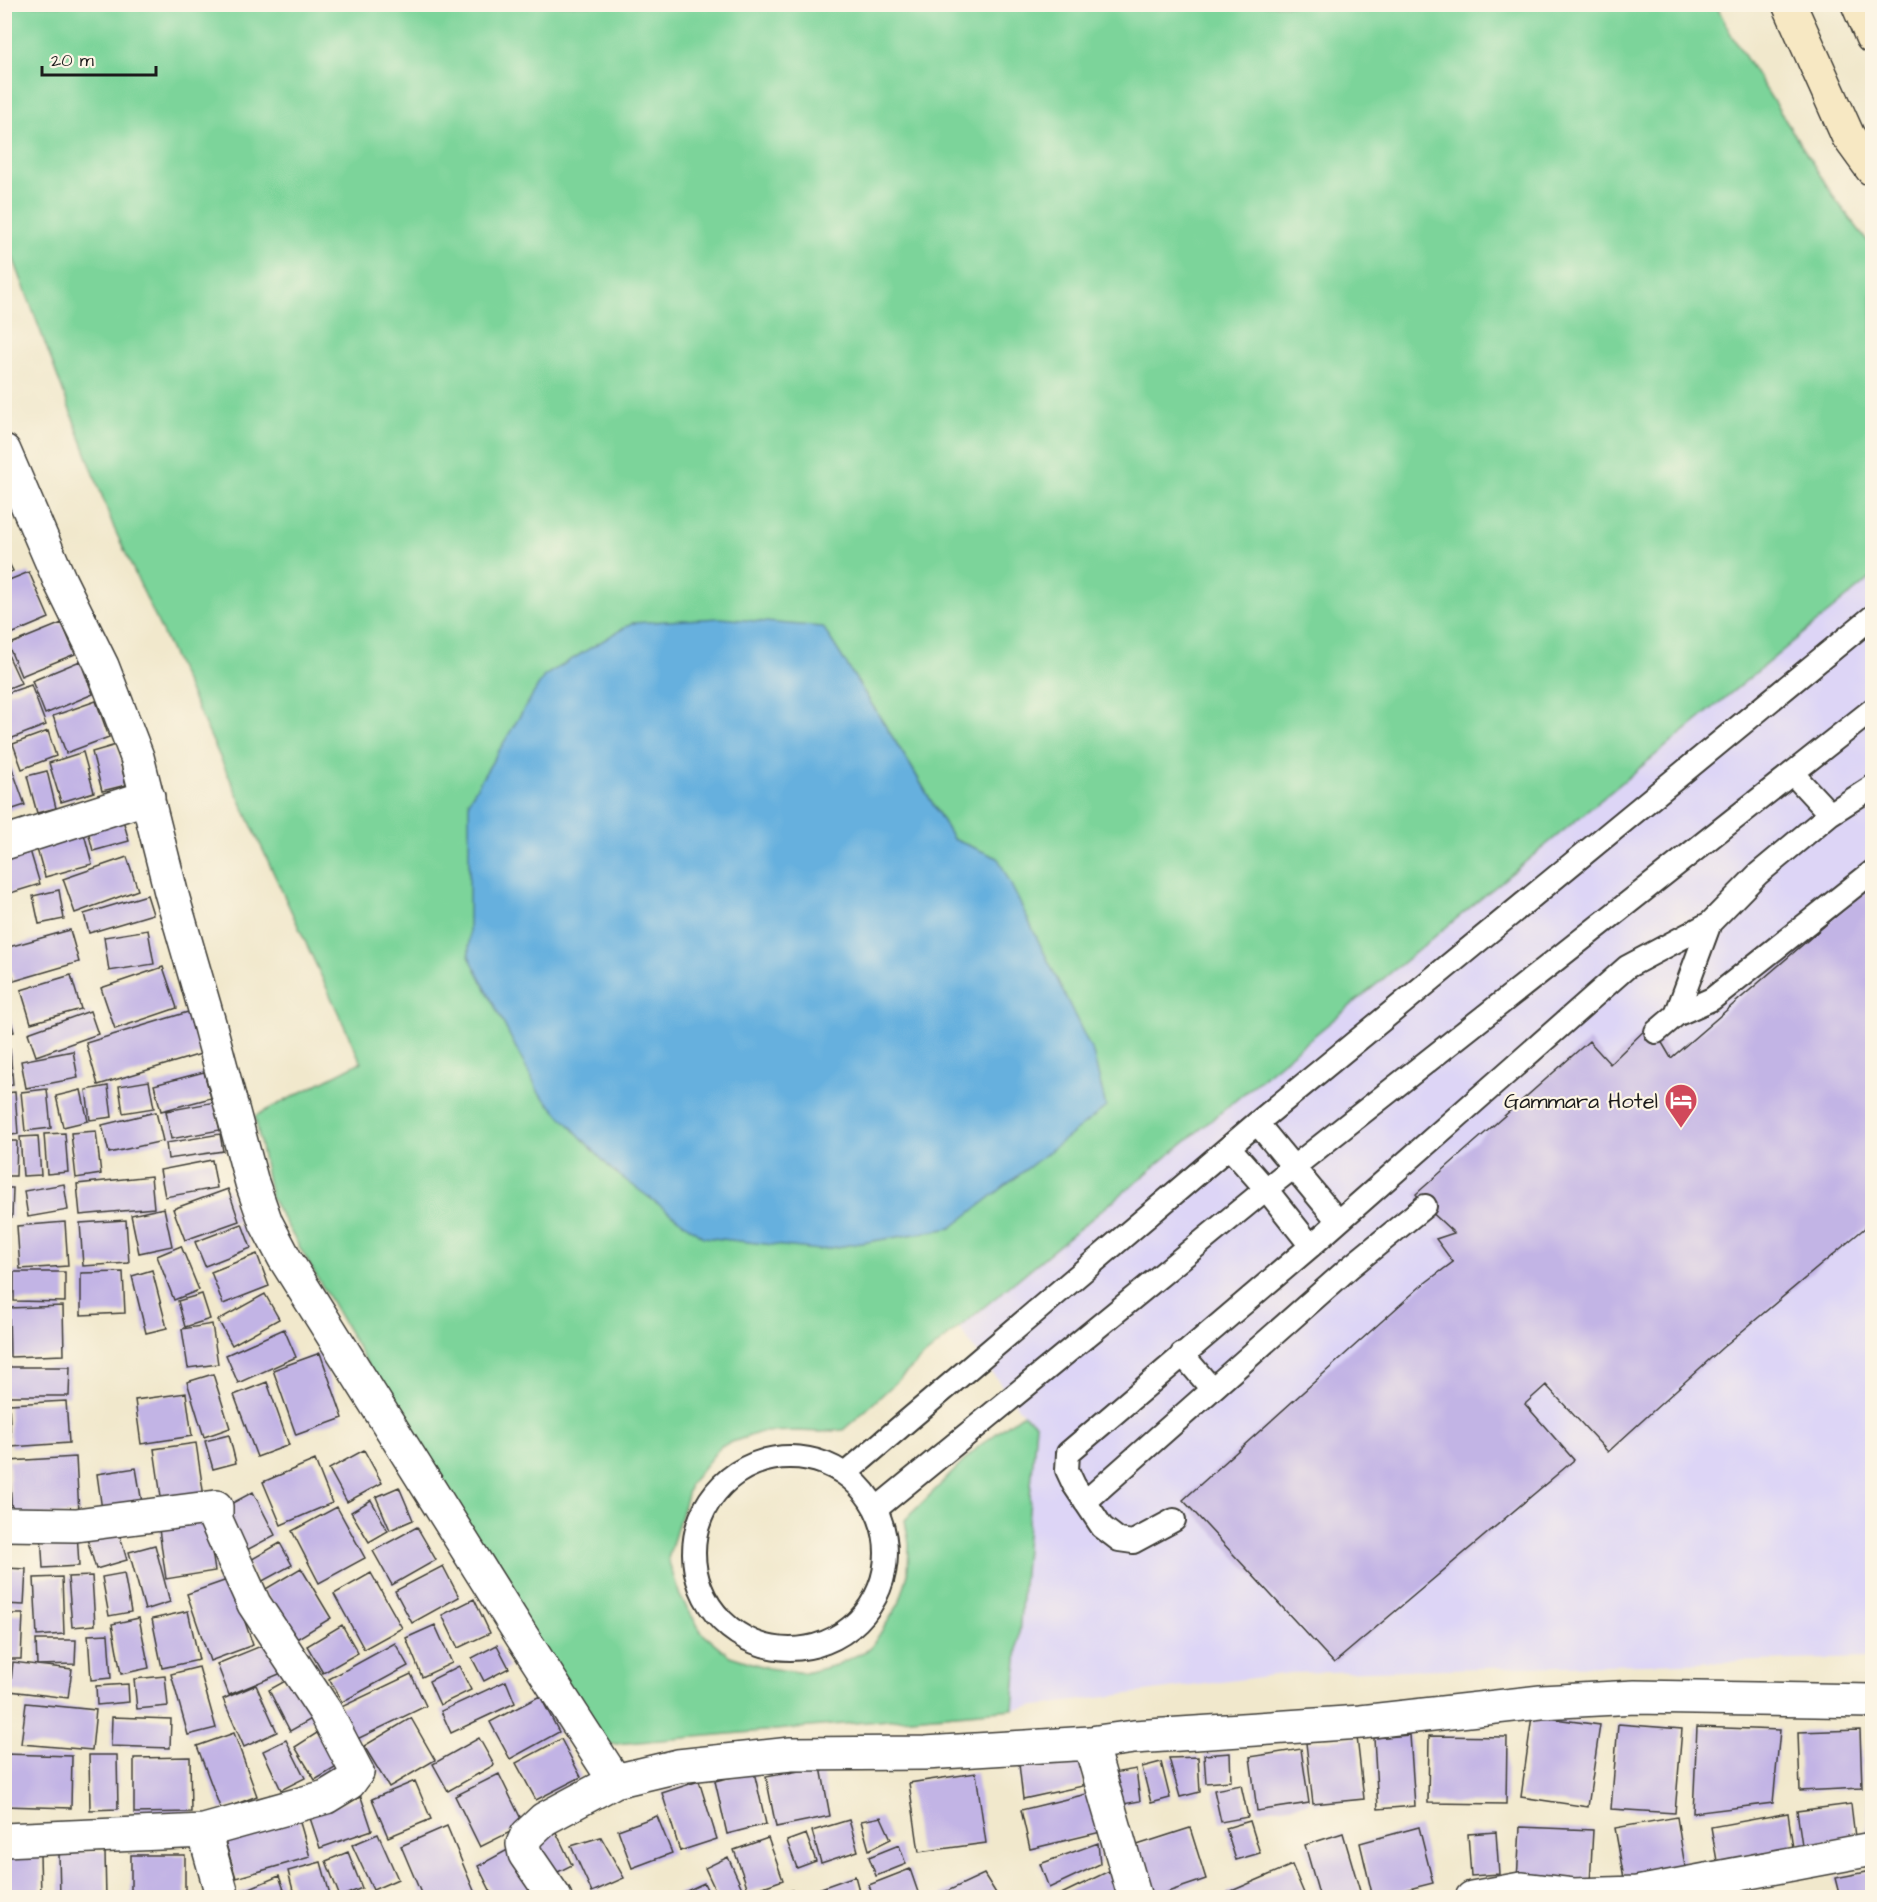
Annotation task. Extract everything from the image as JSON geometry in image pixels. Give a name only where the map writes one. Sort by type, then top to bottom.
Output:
[{"type":"main road","points":[[1788,4],[1848,136],[1872,169]]},
{"type":"main road","points":[[1858,4],[1872,37]]},
{"type":"street","points":[[4,451],[60,581],[102,666],[137,757],[171,892],[252,1183],[266,1222],[285,1259],[615,1781]]},
{"type":"street","points":[[4,843],[148,796]]},
{"type":"street","points":[[4,1524],[76,1525],[216,1507],[216,1520],[254,1604],[325,1711],[357,1772],[349,1783],[326,1797],[204,1831],[4,1840]]},
{"type":"street","points":[[555,1898],[525,1854],[524,1839],[544,1819],[615,1781],[678,1766],[791,1754],[925,1754],[1090,1743],[1134,1737],[1361,1722],[1540,1702],[1635,1697],[1872,1701]]},
{"type":"street","points":[[1090,1743],[1135,1898]]},
{"type":"street","points":[[204,1831],[223,1898]]},
{"type":"street","points":[[1472,1898],[1521,1890],[1573,1895],[1637,1893],[1872,1850]]},
{"type":"lane","points":[[845,1474],[1228,1147],[1872,618]]},
{"type":"lane","points":[[876,1509],[1266,1189],[1872,710]]},
{"type":"lane","points":[[1792,773],[1830,814]]},
{"type":"lane","points":[[1174,1520],[1133,1542],[1119,1540],[1102,1527],[1074,1485],[1067,1470],[1068,1453],[1311,1246],[1627,968],[1710,923],[1758,874],[1830,814],[1872,787]]},
{"type":"lane","points":[[1656,1032],[1676,1015],[1712,999],[1872,872]]},
{"type":"lane","points":[[1676,1015],[1710,923]]},
{"type":"lane","points":[[1257,1123],[1338,1221]]},
{"type":"lane","points":[[1228,1147],[1266,1189],[1311,1246]]},
{"type":"lane","points":[[1085,1502],[1349,1268],[1425,1206]]},
{"type":"lane","points":[[1182,1354],[1212,1389]]},
{"type":"lane","points":[[801,1457],[824,1462],[845,1474],[862,1490],[876,1509],[883,1532],[885,1556],[881,1580],[872,1602],[857,1621],[839,1634],[820,1644],[798,1648],[777,1648],[735,1633],[719,1618],[706,1600],[698,1580],[693,1557],[696,1533],[704,1511],[717,1491],[734,1475],[754,1464],[777,1458],[801,1457]]},
{"type":"shaded area","points":[[1872,577],[1872,1658],[1290,1673],[1013,1709],[1036,1424],[1023,1414],[959,1328]]},
{"type":"green space","points":[[5,5],[1716,5],[1732,36],[1836,200],[1872,247],[1872,577],[922,1358],[843,1430],[761,1432],[721,1446],[690,1484],[668,1559],[680,1596],[702,1633],[730,1656],[768,1668],[805,1673],[836,1665],[870,1649],[899,1604],[908,1574],[909,1544],[905,1520],[979,1446],[1023,1414],[1036,1424],[1013,1709],[605,1745],[506,1603],[271,1198],[255,1116],[361,1062],[114,528],[5,236]],"holes":[[[823,628],[912,768],[953,839],[998,858],[469,800]]]},
{"type":"water","points":[[720,618],[823,627],[912,768],[953,839],[998,858],[1093,1053],[1106,1107],[951,1228],[819,1250],[703,1237],[612,1170],[539,1093],[469,956],[469,800],[544,676],[632,623]]},
{"type":"building","points":[[4,553],[13,571],[4,575]]},
{"type":"building","points":[[29,572],[49,618],[4,637],[4,582]]},
{"type":"building","points":[[62,623],[75,654],[21,676],[8,645]]},
{"type":"building","points":[[4,646],[21,683],[4,690]]},
{"type":"building","points":[[80,661],[93,694],[45,714],[32,681]]},
{"type":"building","points":[[31,685],[46,725],[10,739],[4,723],[4,694]]},
{"type":"building","points":[[96,701],[109,737],[66,753],[53,716]]},
{"type":"building","points":[[48,731],[56,756],[22,769],[13,744]]},
{"type":"building","points":[[116,745],[126,785],[102,791],[92,752]]},
{"type":"building","points":[[83,752],[94,792],[61,802],[49,763]]},
{"type":"building","points":[[8,757],[25,805],[4,812],[4,759]]},
{"type":"building","points":[[47,771],[56,808],[37,813],[27,776]]},
{"type":"building","points":[[121,813],[129,841],[93,851],[86,823]]},
{"type":"building","points":[[81,822],[92,864],[45,877],[33,835]]},
{"type":"building","points":[[29,847],[40,884],[4,895],[4,855]]},
{"type":"building","points":[[127,857],[138,890],[75,913],[63,879]]},
{"type":"building","name":"Gammara Hotel","points":[[1872,885],[1872,1222],[1722,1348],[1608,1452],[1546,1385],[1525,1404],[1574,1460],[1334,1663],[1183,1500],[1421,1286],[1453,1262],[1436,1239],[1454,1233],[1425,1206],[1416,1194],[1589,1041],[1610,1064],[1651,1024],[1671,1058]]},
{"type":"building","points":[[59,890],[64,919],[39,924],[33,896]]},
{"type":"building","points":[[147,895],[153,914],[89,933],[84,914]]},
{"type":"building","points":[[70,930],[79,962],[14,981],[5,948]]},
{"type":"building","points":[[148,930],[154,964],[109,971],[104,937]]},
{"type":"building","points":[[163,967],[177,1008],[115,1029],[101,988]]},
{"type":"building","points":[[71,975],[81,1009],[31,1023],[21,990]]},
{"type":"building","points":[[4,995],[14,1032],[4,1035]]},
{"type":"building","points":[[90,1011],[98,1034],[36,1056],[28,1033]]},
{"type":"building","points":[[188,1012],[201,1054],[98,1085],[86,1043]]},
{"type":"building","points":[[4,1049],[10,1049],[13,1085],[4,1086]]},
{"type":"building","points":[[73,1051],[78,1078],[26,1088],[21,1061]]},
{"type":"building","points":[[204,1072],[211,1098],[161,1111],[154,1085]]},
{"type":"building","points":[[149,1081],[154,1108],[123,1113],[119,1086]]},
{"type":"building","points":[[108,1086],[112,1117],[90,1120],[86,1090]]},
{"type":"building","points":[[47,1089],[51,1128],[25,1131],[21,1092]]},
{"type":"building","points":[[81,1090],[88,1121],[63,1127],[56,1096]]},
{"type":"building","points":[[15,1092],[18,1134],[5,1136],[5,1093]]},
{"type":"building","points":[[215,1102],[220,1130],[171,1139],[166,1111]]},
{"type":"building","points":[[156,1112],[163,1141],[109,1153],[102,1125]]},
{"type":"building","points":[[96,1131],[101,1174],[76,1178],[71,1133]]},
{"type":"building","points":[[65,1133],[68,1172],[47,1174],[44,1134]]},
{"type":"building","points":[[220,1134],[223,1151],[168,1159],[166,1143]]},
{"type":"building","points":[[38,1136],[41,1175],[23,1176],[20,1137]]},
{"type":"building","points":[[4,1141],[17,1141],[16,1176],[4,1176]]},
{"type":"building","points":[[212,1160],[217,1188],[165,1197],[160,1170]]},
{"type":"building","points":[[151,1176],[154,1208],[80,1215],[77,1184]]},
{"type":"building","points":[[64,1184],[68,1210],[28,1217],[24,1191]]},
{"type":"building","points":[[4,1188],[13,1188],[12,1217],[4,1217]]},
{"type":"building","points":[[228,1189],[239,1221],[185,1240],[173,1209]]},
{"type":"building","points":[[164,1208],[172,1246],[139,1253],[131,1215]]},
{"type":"building","points":[[126,1220],[129,1263],[83,1266],[80,1223]]},
{"type":"building","points":[[65,1222],[68,1266],[20,1269],[17,1226]]},
{"type":"building","points":[[242,1224],[251,1248],[205,1266],[195,1242]]},
{"type":"building","points":[[181,1246],[199,1290],[174,1300],[157,1256]]},
{"type":"building","points":[[257,1254],[269,1286],[223,1304],[211,1272]]},
{"type":"building","points":[[152,1270],[167,1328],[146,1333],[132,1276]]},
{"type":"building","points":[[14,1272],[65,1272],[65,1302],[14,1301]]},
{"type":"building","points":[[123,1272],[125,1313],[81,1315],[81,1273]]},
{"type":"building","points":[[202,1294],[210,1319],[185,1327],[178,1301]]},
{"type":"building","points":[[265,1294],[279,1319],[232,1345],[218,1320]]},
{"type":"building","points":[[63,1306],[64,1355],[10,1357],[9,1308]]},
{"type":"building","points":[[212,1324],[218,1364],[188,1368],[182,1329]]},
{"type":"building","points":[[284,1329],[296,1357],[238,1383],[226,1355]]},
{"type":"building","points":[[320,1353],[343,1418],[296,1435],[273,1370]]},
{"type":"building","points":[[5,1367],[70,1367],[69,1396],[5,1396]]},
{"type":"building","points":[[213,1374],[230,1428],[204,1437],[187,1382]]},
{"type":"building","points":[[267,1382],[289,1445],[257,1457],[234,1395]]},
{"type":"building","points":[[186,1393],[192,1436],[141,1444],[135,1400]]},
{"type":"building","points":[[66,1401],[69,1443],[11,1447],[9,1404]]},
{"type":"building","points":[[229,1435],[236,1463],[213,1469],[205,1441]]},
{"type":"building","points":[[196,1443],[205,1504],[163,1511],[154,1449]]},
{"type":"building","points":[[364,1450],[382,1483],[347,1502],[329,1469]]},
{"type":"building","points":[[76,1457],[79,1513],[12,1517],[9,1461]]},
{"type":"building","points":[[315,1460],[332,1503],[281,1525],[263,1482]]},
{"type":"building","points":[[136,1468],[142,1503],[102,1510],[97,1474]]},
{"type":"building","points":[[399,1487],[413,1520],[390,1530],[376,1497]]},
{"type":"building","points":[[253,1492],[275,1535],[245,1551],[223,1508]]},
{"type":"building","points":[[371,1500],[388,1531],[369,1542],[351,1512]]},
{"type":"building","points":[[337,1507],[365,1558],[319,1583],[292,1531]]},
{"type":"building","points":[[207,1521],[215,1571],[166,1579],[159,1529]]},
{"type":"building","points":[[116,1523],[127,1560],[96,1569],[85,1532]]},
{"type":"building","points":[[417,1527],[436,1560],[392,1585],[373,1551]]},
{"type":"building","points":[[77,1531],[79,1566],[43,1568],[41,1534]]},
{"type":"building","points":[[280,1543],[292,1565],[259,1583],[247,1562]]},
{"type":"building","points":[[155,1545],[170,1602],[145,1610],[129,1552]]},
{"type":"building","points":[[443,1566],[459,1597],[412,1623],[395,1591]]},
{"type":"building","points":[[4,1568],[26,1569],[24,1605],[4,1604]]},
{"type":"building","points":[[301,1568],[331,1618],[295,1640],[264,1590]]},
{"type":"building","points":[[124,1573],[131,1612],[109,1616],[102,1577]]},
{"type":"building","points":[[371,1573],[402,1628],[364,1649],[334,1594]]},
{"type":"building","points":[[92,1576],[95,1625],[72,1627],[68,1577]]},
{"type":"building","points":[[62,1577],[64,1634],[37,1636],[34,1578]]},
{"type":"building","points":[[230,1579],[253,1645],[210,1661],[187,1594]]},
{"type":"building","points":[[474,1599],[490,1633],[458,1648],[442,1615]]},
{"type":"building","points":[[188,1611],[199,1660],[162,1668],[152,1619]]},
{"type":"building","points":[[4,1614],[23,1614],[21,1659],[4,1659]]},
{"type":"building","points":[[139,1618],[149,1668],[121,1674],[112,1624]]},
{"type":"building","points":[[342,1625],[358,1653],[323,1673],[307,1646]]},
{"type":"building","points":[[435,1625],[452,1663],[422,1677],[406,1638]]},
{"type":"building","points":[[108,1634],[111,1678],[91,1680],[88,1635]]},
{"type":"building","points":[[36,1640],[76,1640],[75,1664],[37,1665]]},
{"type":"building","points":[[271,1642],[284,1672],[229,1695],[217,1664]]},
{"type":"building","points":[[395,1643],[408,1666],[342,1702],[329,1679]]},
{"type":"building","points":[[497,1645],[509,1668],[484,1681],[472,1658]]},
{"type":"building","points":[[13,1662],[72,1669],[68,1698],[10,1691]]},
{"type":"building","points":[[459,1666],[471,1690],[440,1705],[429,1681]]},
{"type":"building","points":[[199,1667],[216,1728],[188,1735],[171,1674]]},
{"type":"building","points":[[411,1674],[426,1706],[351,1742],[335,1710]]},
{"type":"building","points":[[296,1675],[317,1716],[290,1731],[269,1690]]},
{"type":"building","points":[[165,1676],[168,1706],[137,1709],[134,1679]]},
{"type":"building","points":[[506,1681],[515,1703],[451,1733],[441,1711]]},
{"type":"building","points":[[128,1684],[129,1702],[97,1705],[96,1686]]},
{"type":"building","points":[[256,1685],[277,1732],[244,1747],[223,1699]]},
{"type":"building","points":[[540,1696],[559,1732],[510,1759],[490,1722]]},
{"type":"building","points":[[26,1703],[96,1710],[92,1750],[21,1744]]},
{"type":"building","points":[[1532,1716],[1600,1725],[1588,1807],[1521,1797]]},
{"type":"building","points":[[112,1717],[171,1719],[170,1748],[111,1746]]},
{"type":"building","points":[[411,1718],[435,1760],[389,1787],[364,1746]]},
{"type":"building","points":[[1618,1724],[1682,1729],[1675,1813],[1611,1809]]},
{"type":"building","points":[[1697,1727],[1780,1730],[1773,1803],[1693,1813]]},
{"type":"building","points":[[1860,1730],[1862,1788],[1800,1791],[1798,1732]]},
{"type":"building","points":[[320,1731],[340,1765],[315,1780],[295,1747]]},
{"type":"building","points":[[234,1733],[257,1796],[221,1810],[197,1746]]},
{"type":"building","points":[[1410,1735],[1415,1806],[1378,1809],[1374,1738]]},
{"type":"building","points":[[1429,1736],[1507,1737],[1506,1804],[1428,1803]]},
{"type":"building","points":[[1357,1737],[1364,1799],[1313,1804],[1306,1743]]},
{"type":"building","points":[[479,1738],[494,1765],[448,1791],[433,1764]]},
{"type":"building","points":[[561,1739],[581,1777],[536,1800],[516,1763]]},
{"type":"building","points":[[286,1740],[305,1778],[281,1790],[263,1751]]},
{"type":"building","points":[[1301,1749],[1309,1803],[1257,1811],[1250,1757]]},
{"type":"building","points":[[1230,1753],[1231,1781],[1206,1783],[1204,1755]]},
{"type":"building","points":[[4,1754],[72,1756],[71,1808],[4,1806]]},
{"type":"building","points":[[89,1755],[117,1755],[118,1809],[90,1810]]},
{"type":"building","points":[[1081,1755],[1083,1786],[1023,1799],[1019,1764]]},
{"type":"building","points":[[190,1757],[191,1812],[134,1813],[134,1758]]},
{"type":"building","points":[[1198,1757],[1200,1792],[1180,1797],[1169,1758]]},
{"type":"building","points":[[1161,1762],[1170,1798],[1151,1803],[1142,1767]]},
{"type":"building","points":[[821,1767],[830,1816],[776,1827],[766,1777]]},
{"type":"building","points":[[1136,1769],[1140,1801],[1113,1806],[1107,1774]]},
{"type":"building","points":[[754,1772],[766,1824],[727,1834],[715,1781]]},
{"type":"building","points":[[976,1773],[986,1843],[919,1852],[909,1783]]},
{"type":"building","points":[[499,1774],[524,1825],[480,1847],[455,1796]]},
{"type":"building","points":[[415,1781],[431,1819],[388,1837],[372,1799]]},
{"type":"building","points":[[699,1781],[717,1839],[680,1851],[662,1793]]},
{"type":"building","points":[[1241,1785],[1248,1817],[1221,1822],[1214,1790]]},
{"type":"building","points":[[1091,1793],[1101,1832],[1030,1849],[1021,1810]]},
{"type":"building","points":[[1869,1794],[1872,1794],[1872,1834],[1866,1833]]},
{"type":"building","points":[[361,1797],[372,1830],[320,1848],[309,1815]]},
{"type":"building","points":[[1851,1804],[1855,1837],[1802,1845],[1797,1811]]},
{"type":"building","points":[[1788,1813],[1793,1848],[1717,1861],[1711,1827]]},
{"type":"building","points":[[657,1816],[672,1853],[632,1868],[618,1830]]},
{"type":"building","points":[[881,1817],[891,1839],[869,1850],[861,1821]]},
{"type":"building","points":[[1677,1817],[1686,1873],[1625,1884],[1615,1828]]},
{"type":"building","points":[[299,1819],[310,1857],[236,1878],[225,1841]]},
{"type":"building","points":[[849,1820],[858,1851],[821,1863],[812,1831]]},
{"type":"building","points":[[1250,1821],[1260,1853],[1236,1860],[1226,1828]]},
{"type":"building","points":[[447,1826],[477,1898],[423,1898],[401,1846]]},
{"type":"building","points":[[1419,1827],[1433,1883],[1373,1898],[1360,1843]]},
{"type":"building","points":[[1520,1827],[1593,1830],[1590,1884],[1517,1881]]},
{"type":"building","points":[[1190,1828],[1206,1879],[1150,1898],[1131,1847]]},
{"type":"building","points":[[556,1832],[572,1865],[552,1875],[535,1842]]},
{"type":"building","points":[[1496,1832],[1499,1874],[1471,1876],[1468,1834]]},
{"type":"building","points":[[1343,1833],[1362,1898],[1320,1898],[1305,1845]]},
{"type":"building","points":[[378,1834],[398,1879],[373,1890],[352,1845]]},
{"type":"building","points":[[806,1834],[816,1861],[797,1868],[787,1841]]},
{"type":"building","points":[[601,1837],[624,1878],[592,1892],[571,1846]]},
{"type":"building","points":[[768,1838],[783,1880],[749,1892],[734,1850]]},
{"type":"building","points":[[1098,1843],[1100,1864],[1049,1888],[1040,1864]]},
{"type":"building","points":[[899,1845],[906,1864],[876,1876],[869,1857]]},
{"type":"building","points":[[513,1847],[540,1898],[494,1898],[478,1866]]},
{"type":"building","points":[[105,1852],[106,1898],[60,1898],[59,1853]]},
{"type":"building","points":[[348,1852],[362,1888],[340,1897],[326,1861]]},
{"type":"building","points":[[40,1853],[41,1898],[4,1898],[4,1854]]},
{"type":"building","points":[[131,1855],[185,1855],[185,1898],[131,1898]]},
{"type":"building","points":[[728,1857],[744,1893],[734,1898],[719,1898],[705,1868]]},
{"type":"building","points":[[321,1862],[331,1898],[295,1898],[288,1871]]},
{"type":"building","points":[[1292,1865],[1306,1898],[1229,1898],[1227,1893]]},
{"type":"building","points":[[910,1869],[920,1898],[873,1898],[869,1885]]},
{"type":"building","points":[[1109,1871],[1122,1898],[1053,1898]]},
{"type":"building","points":[[1872,1871],[1872,1898],[1840,1898],[1835,1878]]},
{"type":"building","points":[[984,1874],[999,1898],[943,1898],[941,1894]]},
{"type":"building","points":[[279,1876],[287,1898],[240,1898],[238,1893]]},
{"type":"building","points":[[855,1876],[861,1898],[805,1898],[804,1894]]},
{"type":"building","points":[[704,1883],[711,1898],[679,1898],[678,1895]]},
{"type":"building","points":[[792,1890],[795,1898],[772,1898],[772,1897]]},
{"type":"place","name":"Gammara Hotel","points":[[1681,1129]]}]
